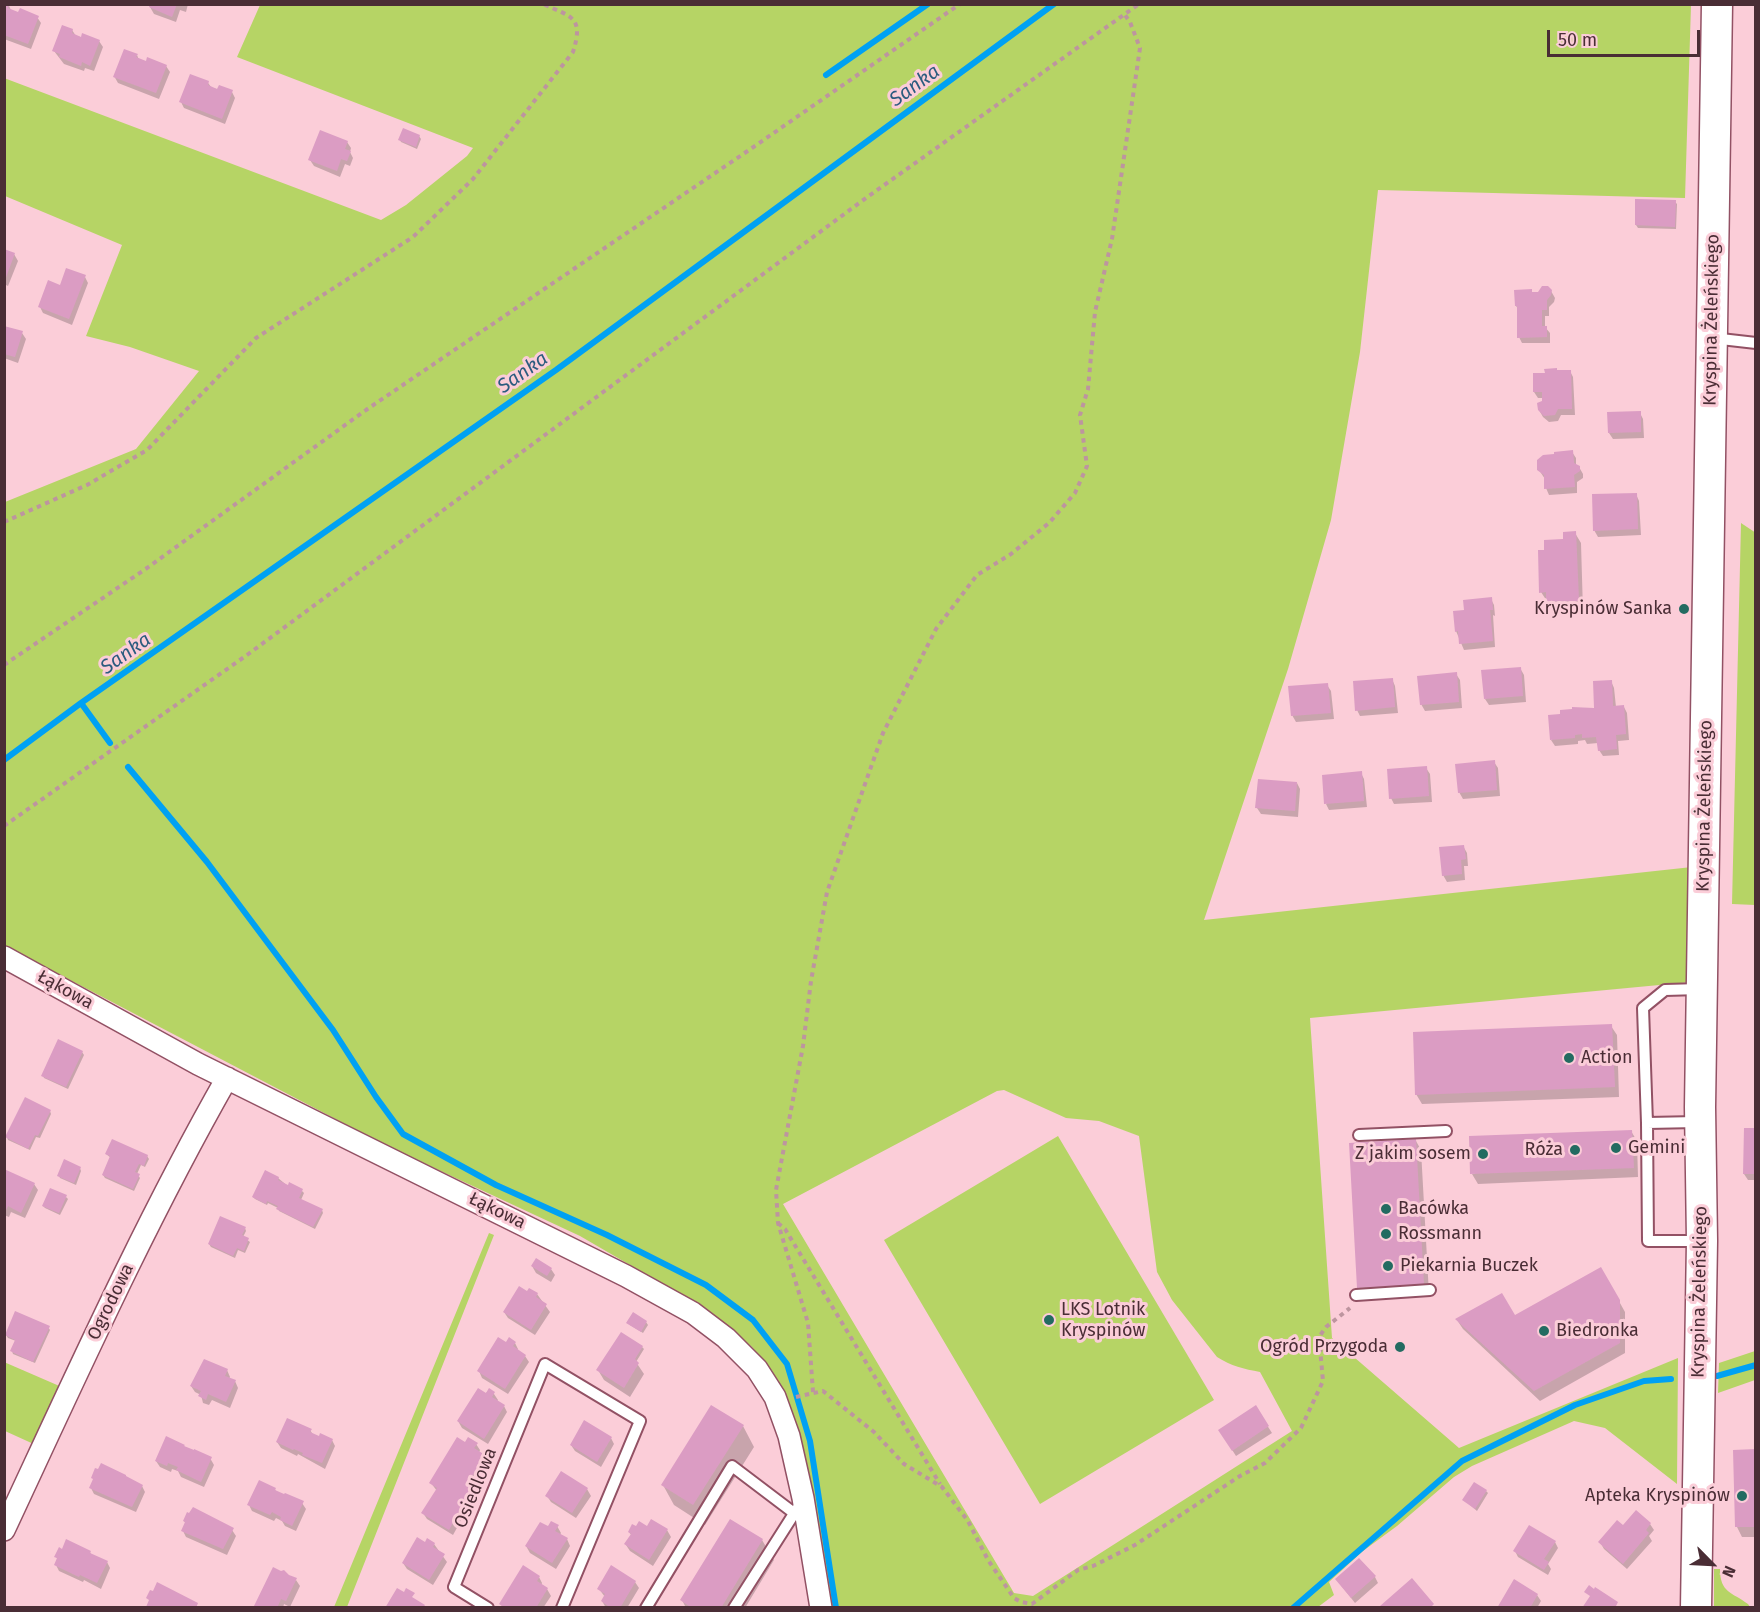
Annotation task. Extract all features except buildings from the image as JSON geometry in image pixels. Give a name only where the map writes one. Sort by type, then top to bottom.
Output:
[{"type":"main road","name":"Kryspina Żeleńskiego","points":[[1696,1608],[1702,1241],[1700,1122],[1717,4]]},
{"type":"street","name":"Łąkowa","points":[[4,957],[227,1078],[626,1275],[693,1313],[726,1338],[757,1369],[775,1397],[789,1436],[799,1506],[820,1608]]},
{"type":"street","name":"Ogrodowa","points":[[4,1530],[154,1214],[227,1078]]},
{"type":"lane","points":[[1712,338],[1755,343]]},
{"type":"lane","points":[[1702,988],[1665,990],[1643,1008],[1648,1241],[1702,1241]]},
{"type":"lane","points":[[1647,1123],[1700,1122]]},
{"type":"lane","points":[[1359,1135],[1446,1131]]},
{"type":"lane","points":[[1356,1295],[1430,1290]]},
{"type":"lane","name":"Osiedlowa","points":[[488,1608],[454,1587],[545,1364],[640,1421],[562,1608]]},
{"type":"lane","points":[[646,1608],[732,1466],[799,1506],[734,1608]]},
{"type":"path","points":[[4,522],[87,485],[147,450],[256,338],[413,237],[474,180],[573,52],[578,29],[573,20],[543,4]]},
{"type":"path","points":[[4,665],[147,568],[366,410],[960,4]]},
{"type":"path","points":[[4,826],[256,648],[866,198],[1139,4]]},
{"type":"path","points":[[813,1392],[808,1323],[778,1223],[776,1190],[803,1047],[811,981],[827,892],[883,733],[936,629],[977,575],[1011,554],[1049,524],[1075,493],[1087,466],[1080,415],[1088,389],[1095,312],[1112,239],[1140,48],[1125,15]]},
{"type":"path","points":[[778,1223],[785,1229],[942,1487],[968,1521],[988,1560],[1014,1598],[1032,1604],[1078,1570],[1094,1566],[1135,1545],[1240,1476],[1265,1463],[1301,1428],[1323,1381],[1319,1337],[1326,1327],[1349,1311],[1356,1295]]},
{"type":"path","points":[[789,1399],[823,1391],[874,1432],[904,1464],[942,1487]]},
{"type":"green space","points":[[260,5],[1691,5],[1685,198],[1378,190],[1360,352],[1331,520],[1288,669],[1204,920],[1692,867],[1691,982],[1310,1018],[1332,1338],[1459,1448],[1678,1358],[1677,1484],[1605,1428],[1574,1421],[1472,1466],[1454,1477],[1397,1526],[1363,1551],[1329,1582],[1334,1595],[1318,1607],[828,1607],[792,1411],[778,1380],[752,1347],[699,1305],[580,1236],[389,1147],[5,946],[5,502],[136,449],[199,371],[130,347],[86,336],[122,245],[5,196],[4,78],[381,220],[406,205],[467,156],[473,148],[237,57]],"holes":[[[1004,1090],[1066,1118],[1099,1121],[1139,1136],[1157,1272],[1172,1300],[1217,1357],[1238,1367],[1260,1372],[1292,1431],[1033,1596],[1014,1593],[783,1204],[997,1091]]]},
{"type":"green space","points":[[1741,523],[1756,533],[1755,905],[1732,904]]},
{"type":"green space","name":"LKS Lotnik Kryspinów","points":[[1058,1136],[1214,1400],[1040,1504],[884,1240]]},
{"type":"green space","points":[[489,1233],[494,1235],[347,1607],[334,1607]]},
{"type":"green space","points":[[1755,1351],[1755,1380],[1718,1393],[1719,1363]]},
{"type":"green space","points":[[4,1362],[64,1388],[38,1446],[5,1431]]},
{"type":"green space","points":[[1714,1569],[1720,1569],[1722,1583],[1728,1591],[1750,1607],[1714,1607]]},
{"type":"waterway","points":[[826,75],[928,4]]},
{"type":"waterway","name":"Sanka","points":[[4,760],[81,703],[556,370],[1054,4]]},
{"type":"waterway","points":[[81,703],[110,743]]},
{"type":"waterway","points":[[128,767],[207,862],[333,1030],[403,1134],[496,1185],[607,1235],[706,1285],[753,1320],[787,1364],[810,1441],[836,1608]]},
{"type":"waterway","points":[[1717,1376],[1756,1365]]},
{"type":"waterway","points":[[1293,1608],[1462,1461],[1575,1405],[1644,1381],[1671,1379]]},
{"type":"place","name":"Kryspinów Sanka","points":[[1684,609]]},
{"type":"place","name":"Action","points":[[1569,1058]]},
{"type":"place","name":"Gemini","points":[[1616,1148]]},
{"type":"place","name":"Róża","points":[[1575,1150]]},
{"type":"place","name":"Z jakim sosem","points":[[1483,1154]]},
{"type":"place","name":"Bacówka","points":[[1386,1209]]},
{"type":"place","name":"Rossmann","points":[[1386,1234]]},
{"type":"place","name":"Piekarnia Buczek","points":[[1388,1266]]},
{"type":"place","name":"LKS Lotnik Kryspinów","points":[[1049,1320]]},
{"type":"place","name":"Biedronka","points":[[1544,1331]]},
{"type":"place","name":"Ogród Przygoda","points":[[1400,1347]]},
{"type":"place","name":"Apteka Kryspinów","points":[[1742,1496]]}]
